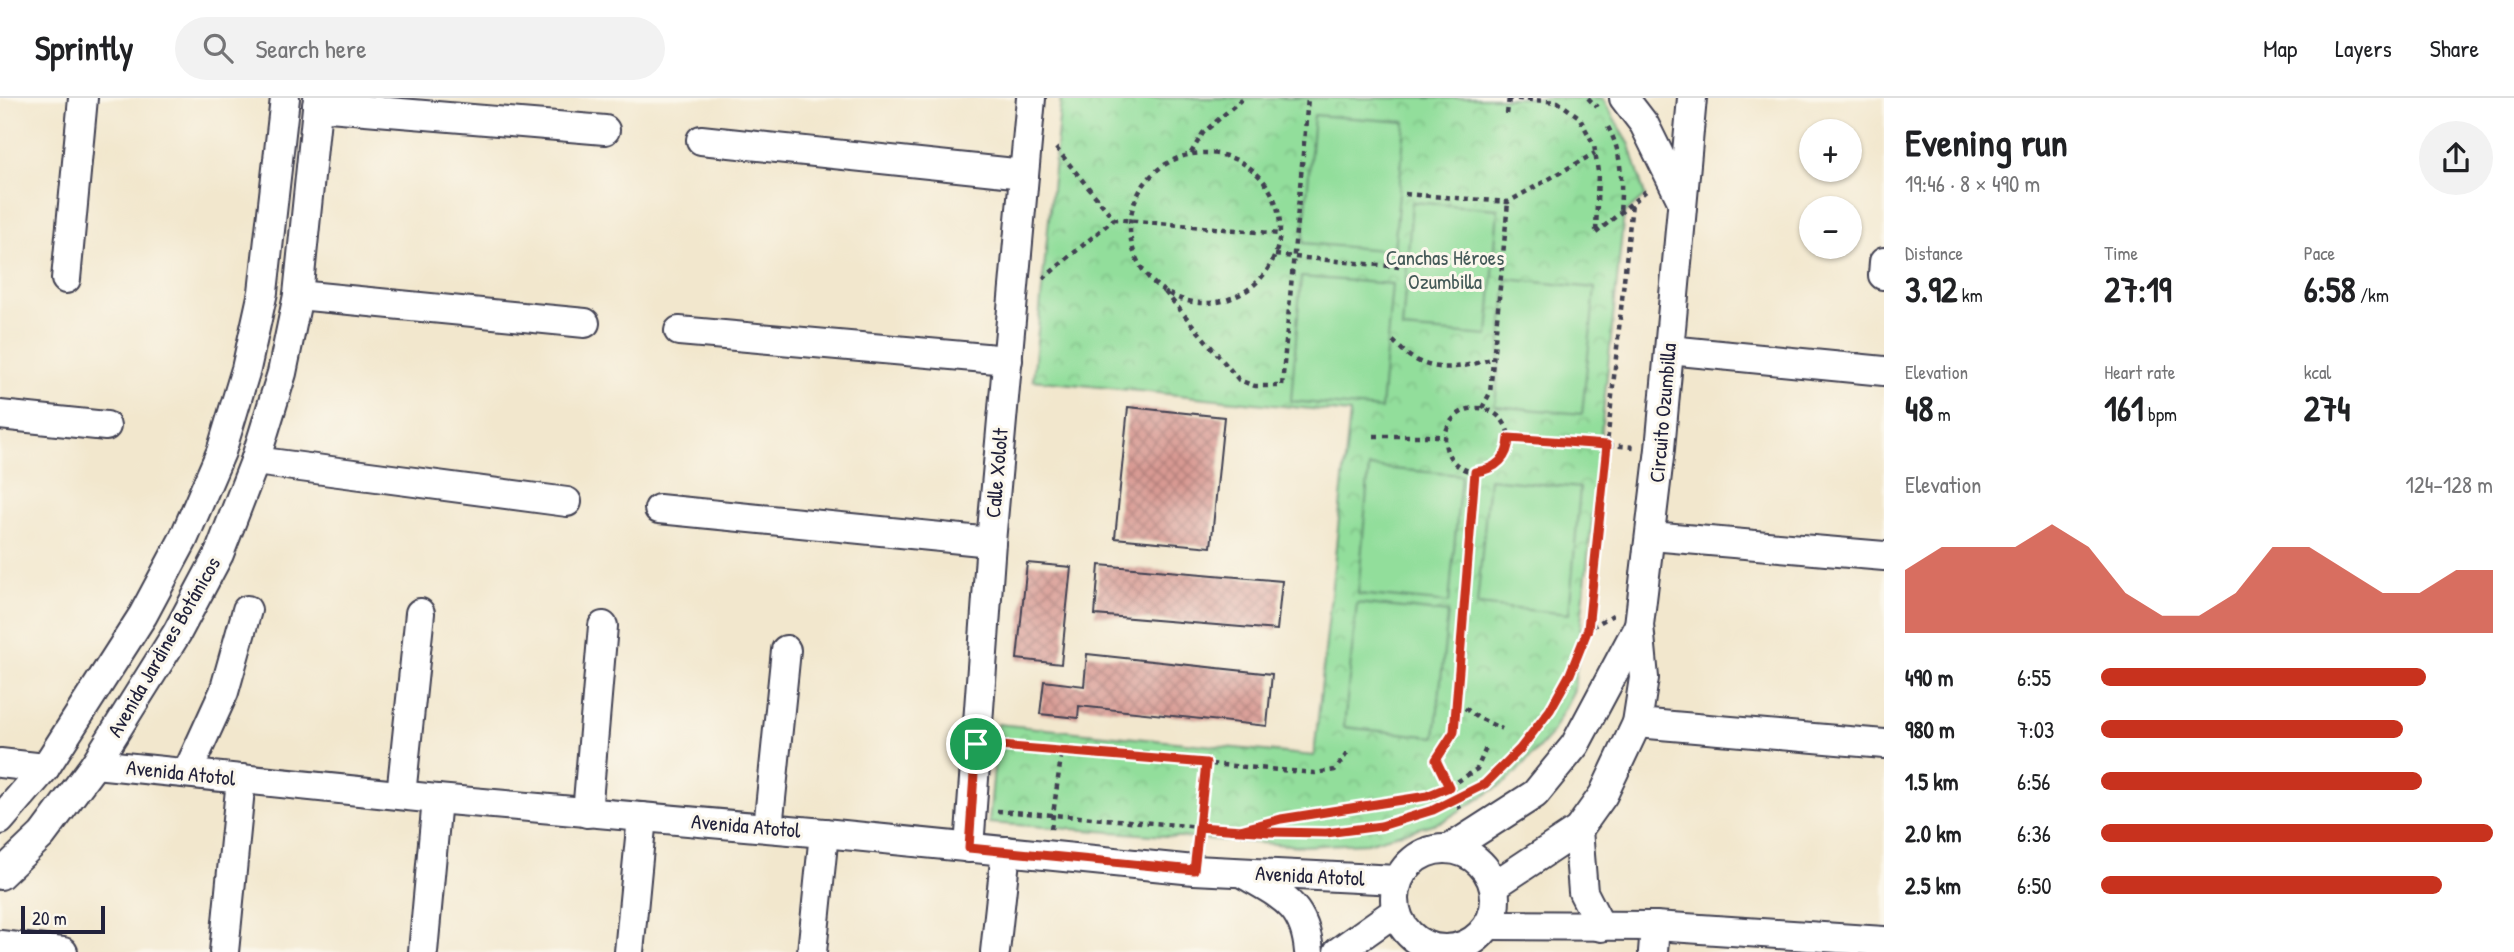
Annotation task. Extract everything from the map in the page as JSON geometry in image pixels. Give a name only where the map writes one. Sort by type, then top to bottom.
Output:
[{"type":"street","points":[[65,279],[83,98]]},
{"type":"street","name":"Avenida Jardines Botánicos","points":[[0,820],[45,768],[143,615],[183,540],[221,452],[246,369],[263,292],[285,98]]},
{"type":"street","name":"Circuito Ozumbilla","points":[[1624,98],[1644,124],[1682,201]]},
{"type":"street","name":"Circuito Ozumbilla","points":[[1495,885],[1577,830],[1603,795],[1637,723],[1644,678],[1641,612],[1660,449],[1692,98]]},
{"type":"street","points":[[317,102],[605,130]]},
{"type":"street","name":"Avenida Jardines Botánicos","points":[[0,875],[42,835],[95,764],[177,633],[219,554],[255,461],[282,373],[298,295],[317,102]]},
{"type":"street","name":"Calle Xololt","points":[[969,848],[991,542],[1030,107]]},
{"type":"street","points":[[701,140],[1024,174]]},
{"type":"street","points":[[298,295],[585,323]]},
{"type":"street","points":[[679,331],[1008,360]]},
{"type":"street","points":[[1669,350],[1884,371]]},
{"type":"street","points":[[0,415],[106,426]]},
{"type":"street","points":[[255,461],[567,502]]},
{"type":"street","points":[[659,509],[991,542]]},
{"type":"street","points":[[1651,536],[1884,556]]},
{"type":"street","points":[[187,773],[224,692],[247,610]]},
{"type":"street","name":"Circuito Ozumbilla","points":[[1461,842],[1535,793],[1575,745],[1641,612]]},
{"type":"street","points":[[401,795],[420,613]]},
{"type":"street","points":[[587,813],[603,626]]},
{"type":"street","points":[[768,828],[786,650]]},
{"type":"street","points":[[1637,723],[1884,744]]},
{"type":"street","points":[[0,763],[45,768]]},
{"type":"street","name":"Avenida Atotol","points":[[95,764],[1194,870],[1397,880]]},
{"type":"street","points":[[224,952],[241,779]]},
{"type":"street","points":[[423,952],[438,799]]},
{"type":"street","points":[[629,952],[642,817]]},
{"type":"street","points":[[1577,830],[1583,892],[1601,927]]},
{"type":"street","points":[[812,952],[824,833]]},
{"type":"street","points":[[1461,842],[1479,859],[1495,885],[1496,906],[1489,925],[1475,940],[1441,950],[1408,933],[1396,911],[1394,896],[1397,880],[1410,862],[1429,850],[1461,842]]},
{"type":"street","points":[[995,952],[1006,852]]},
{"type":"street","points":[[1241,873],[1288,901],[1303,922],[1309,952]]},
{"type":"street","points":[[1338,952],[1396,911]]},
{"type":"street","points":[[1489,925],[1601,927],[1654,939],[1838,945],[1884,941]]},
{"type":"street","points":[[0,945],[64,952]]},
{"type":"path","points":[[1191,153],[1203,133],[1243,98]]},
{"type":"path","points":[[1164,292],[1188,302],[1212,303],[1235,297],[1255,285],[1270,266],[1280,234],[1275,198],[1262,178],[1241,162],[1217,153],[1191,153],[1167,162],[1147,178],[1133,201],[1129,220],[1133,252],[1144,274],[1164,292],[1239,380],[1255,386],[1282,386],[1308,98]]},
{"type":"path","points":[[1507,114],[1508,98],[1558,102],[1579,117],[1594,145],[1598,172],[1596,233],[1669,173]]},
{"type":"path","points":[[1588,98],[1597,106],[1616,142],[1622,177],[1620,213]]},
{"type":"path","points":[[1030,107],[1114,219]]},
{"type":"path","points":[[1405,194],[1508,202],[1595,153]]},
{"type":"path","points":[[1482,408],[1490,393],[1508,202]]},
{"type":"path","points":[[971,809],[1240,830],[1326,833],[1381,826],[1433,810],[1485,784],[1520,749],[1550,710],[1570,674],[1588,629],[1632,203]]},
{"type":"path","points":[[1012,305],[1114,219],[1280,234]]},
{"type":"path","points":[[1275,255],[1399,267]]},
{"type":"path","points":[[1393,341],[1413,359],[1438,367],[1468,366],[1494,358]]},
{"type":"path","points":[[1471,408],[1482,408],[1501,418],[1507,427],[1508,448],[1504,458],[1496,466],[1475,472],[1456,464],[1446,446],[1445,436],[1454,418],[1471,408]]},
{"type":"path","points":[[1374,436],[1445,436]]},
{"type":"path","points":[[1509,438],[1660,449]]},
{"type":"path","points":[[1461,842],[1455,799],[1436,760],[1454,732],[1475,472]]},
{"type":"path","points":[[1588,629],[1641,612]]},
{"type":"path","points":[[1456,701],[1477,717],[1502,729]]},
{"type":"path","points":[[976,744],[1315,774],[1335,770],[1348,752]]},
{"type":"path","points":[[1240,830],[1281,819],[1427,796],[1449,787],[1477,769],[1486,748]]},
{"type":"path","points":[[1048,856],[1062,750]]},
{"type":"path","points":[[1194,870],[1206,763]]},
{"type":"green space","name":"Canchas Héroes Ozumbilla","points":[[1061,98],[1602,98],[1630,145],[1645,196],[1624,214],[1574,690],[1550,736],[1509,780],[1443,821],[1367,843],[1302,846],[989,823],[998,724],[1314,756],[1350,413],[1033,380]]},
{"type":"green space","points":[[1314,115],[1405,122],[1394,251],[1303,243]]},
{"type":"green space","points":[[1412,202],[1498,209],[1488,336],[1402,329]]},
{"type":"green space","points":[[1301,277],[1392,284],[1381,409],[1291,401]]},
{"type":"green space","points":[[1507,279],[1595,288],[1582,414],[1495,406]]},
{"type":"green space","points":[[1369,467],[1461,475],[1449,603],[1358,594]]},
{"type":"green space","points":[[1489,479],[1580,488],[1569,614],[1477,605]]},
{"type":"green space","points":[[1357,603],[1448,613],[1435,737],[1344,727]]},
{"type":"building","points":[[1128,407],[1224,417],[1211,547],[1115,538]]},
{"type":"building","points":[[1027,563],[1071,567],[1061,664],[1017,659]]},
{"type":"building","points":[[1099,565],[1282,581],[1277,630],[1095,615]]},
{"type":"building","points":[[1087,654],[1272,674],[1267,726],[1079,706],[1078,718],[1040,714],[1044,681],[1084,686]]},
{"type":"route","points":[[976,744],[969,848],[1194,870],[1199,827],[1240,830],[1271,832],[1326,833],[1381,826],[1433,810],[1485,784],[1520,749],[1550,710],[1570,674],[1588,629],[1607,445],[1509,438],[1504,458],[1486,471],[1475,472],[1454,732],[1436,760],[1449,787],[1427,796],[1281,819],[1240,830],[1199,827],[1206,763],[976,744]]}]
